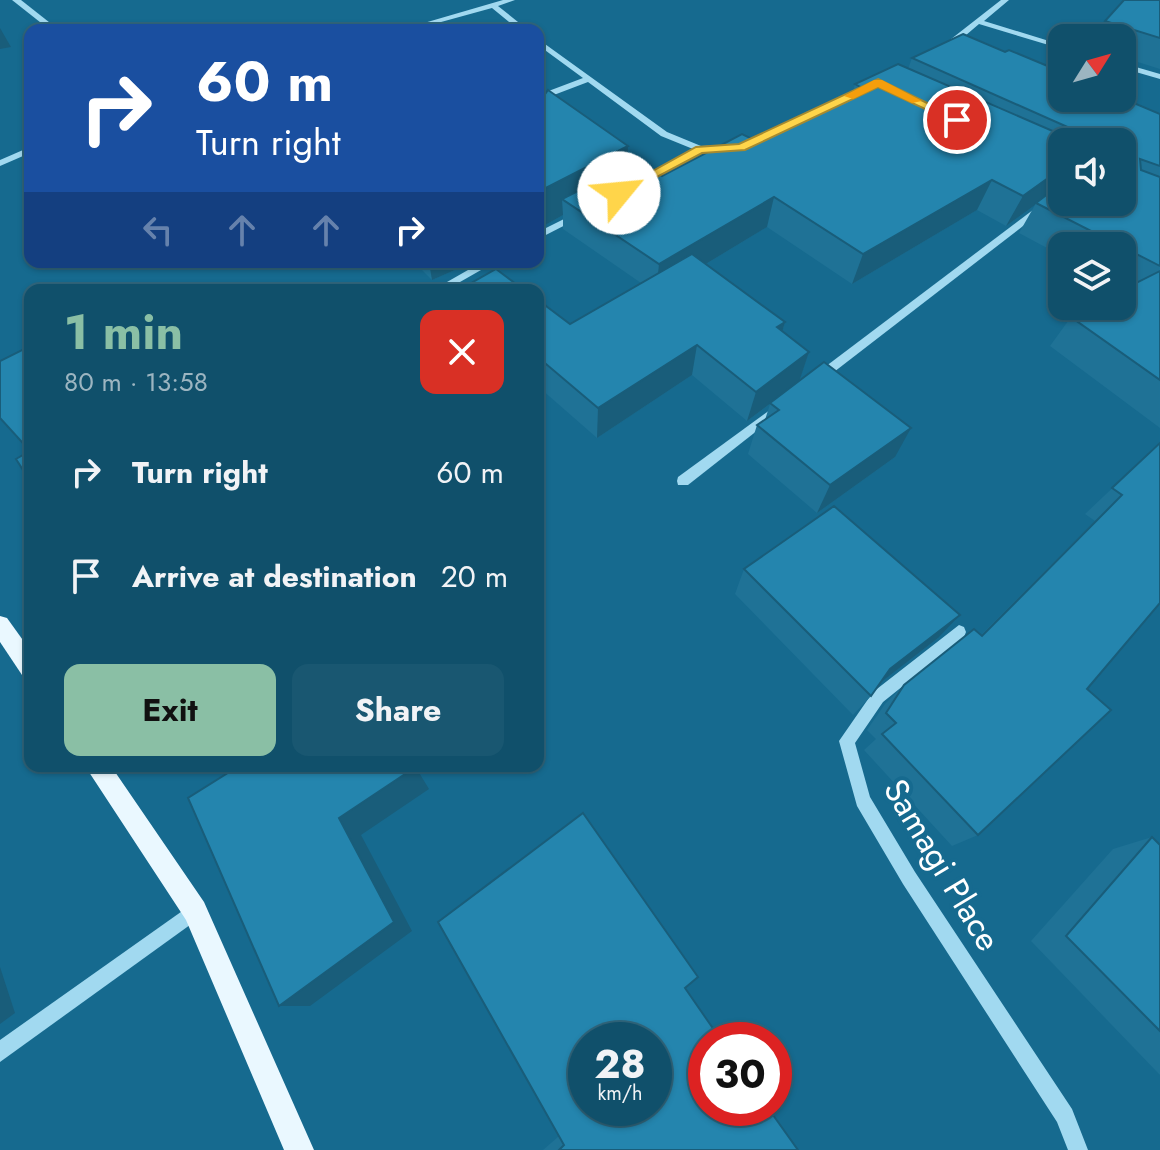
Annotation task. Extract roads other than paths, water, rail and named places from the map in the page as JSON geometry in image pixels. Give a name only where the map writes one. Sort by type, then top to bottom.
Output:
[{"type":"main road","points":[[0,625],[24,659]]},
{"type":"main road","points":[[101,772],[195,911],[299,1150]]},
{"type":"street","points":[[16,0],[47,24]]},
{"type":"street","points":[[422,24],[469,8],[511,0]]},
{"type":"street","points":[[936,55],[1005,0]]},
{"type":"street","points":[[493,5],[517,24]]},
{"type":"street","points":[[979,22],[1048,43]]},
{"type":"street","points":[[544,45],[664,134],[700,149],[741,148]]},
{"type":"street","points":[[1136,69],[1160,77]]},
{"type":"street","points":[[544,96],[589,79]]},
{"type":"street","points":[[632,186],[700,149]]},
{"type":"street","points":[[0,163],[24,153]]},
{"type":"street","points":[[809,384],[1048,202]]},
{"type":"street","points":[[544,233],[592,207]]},
{"type":"street","points":[[449,284],[479,268]]},
{"type":"street","points":[[683,481],[784,404]]},
{"type":"street","name":"Samagi Place","points":[[959,632],[878,697],[847,741],[863,800],[909,878],[1065,1116],[1078,1150]]},
{"type":"street","points":[[0,1052],[195,911]]}]
